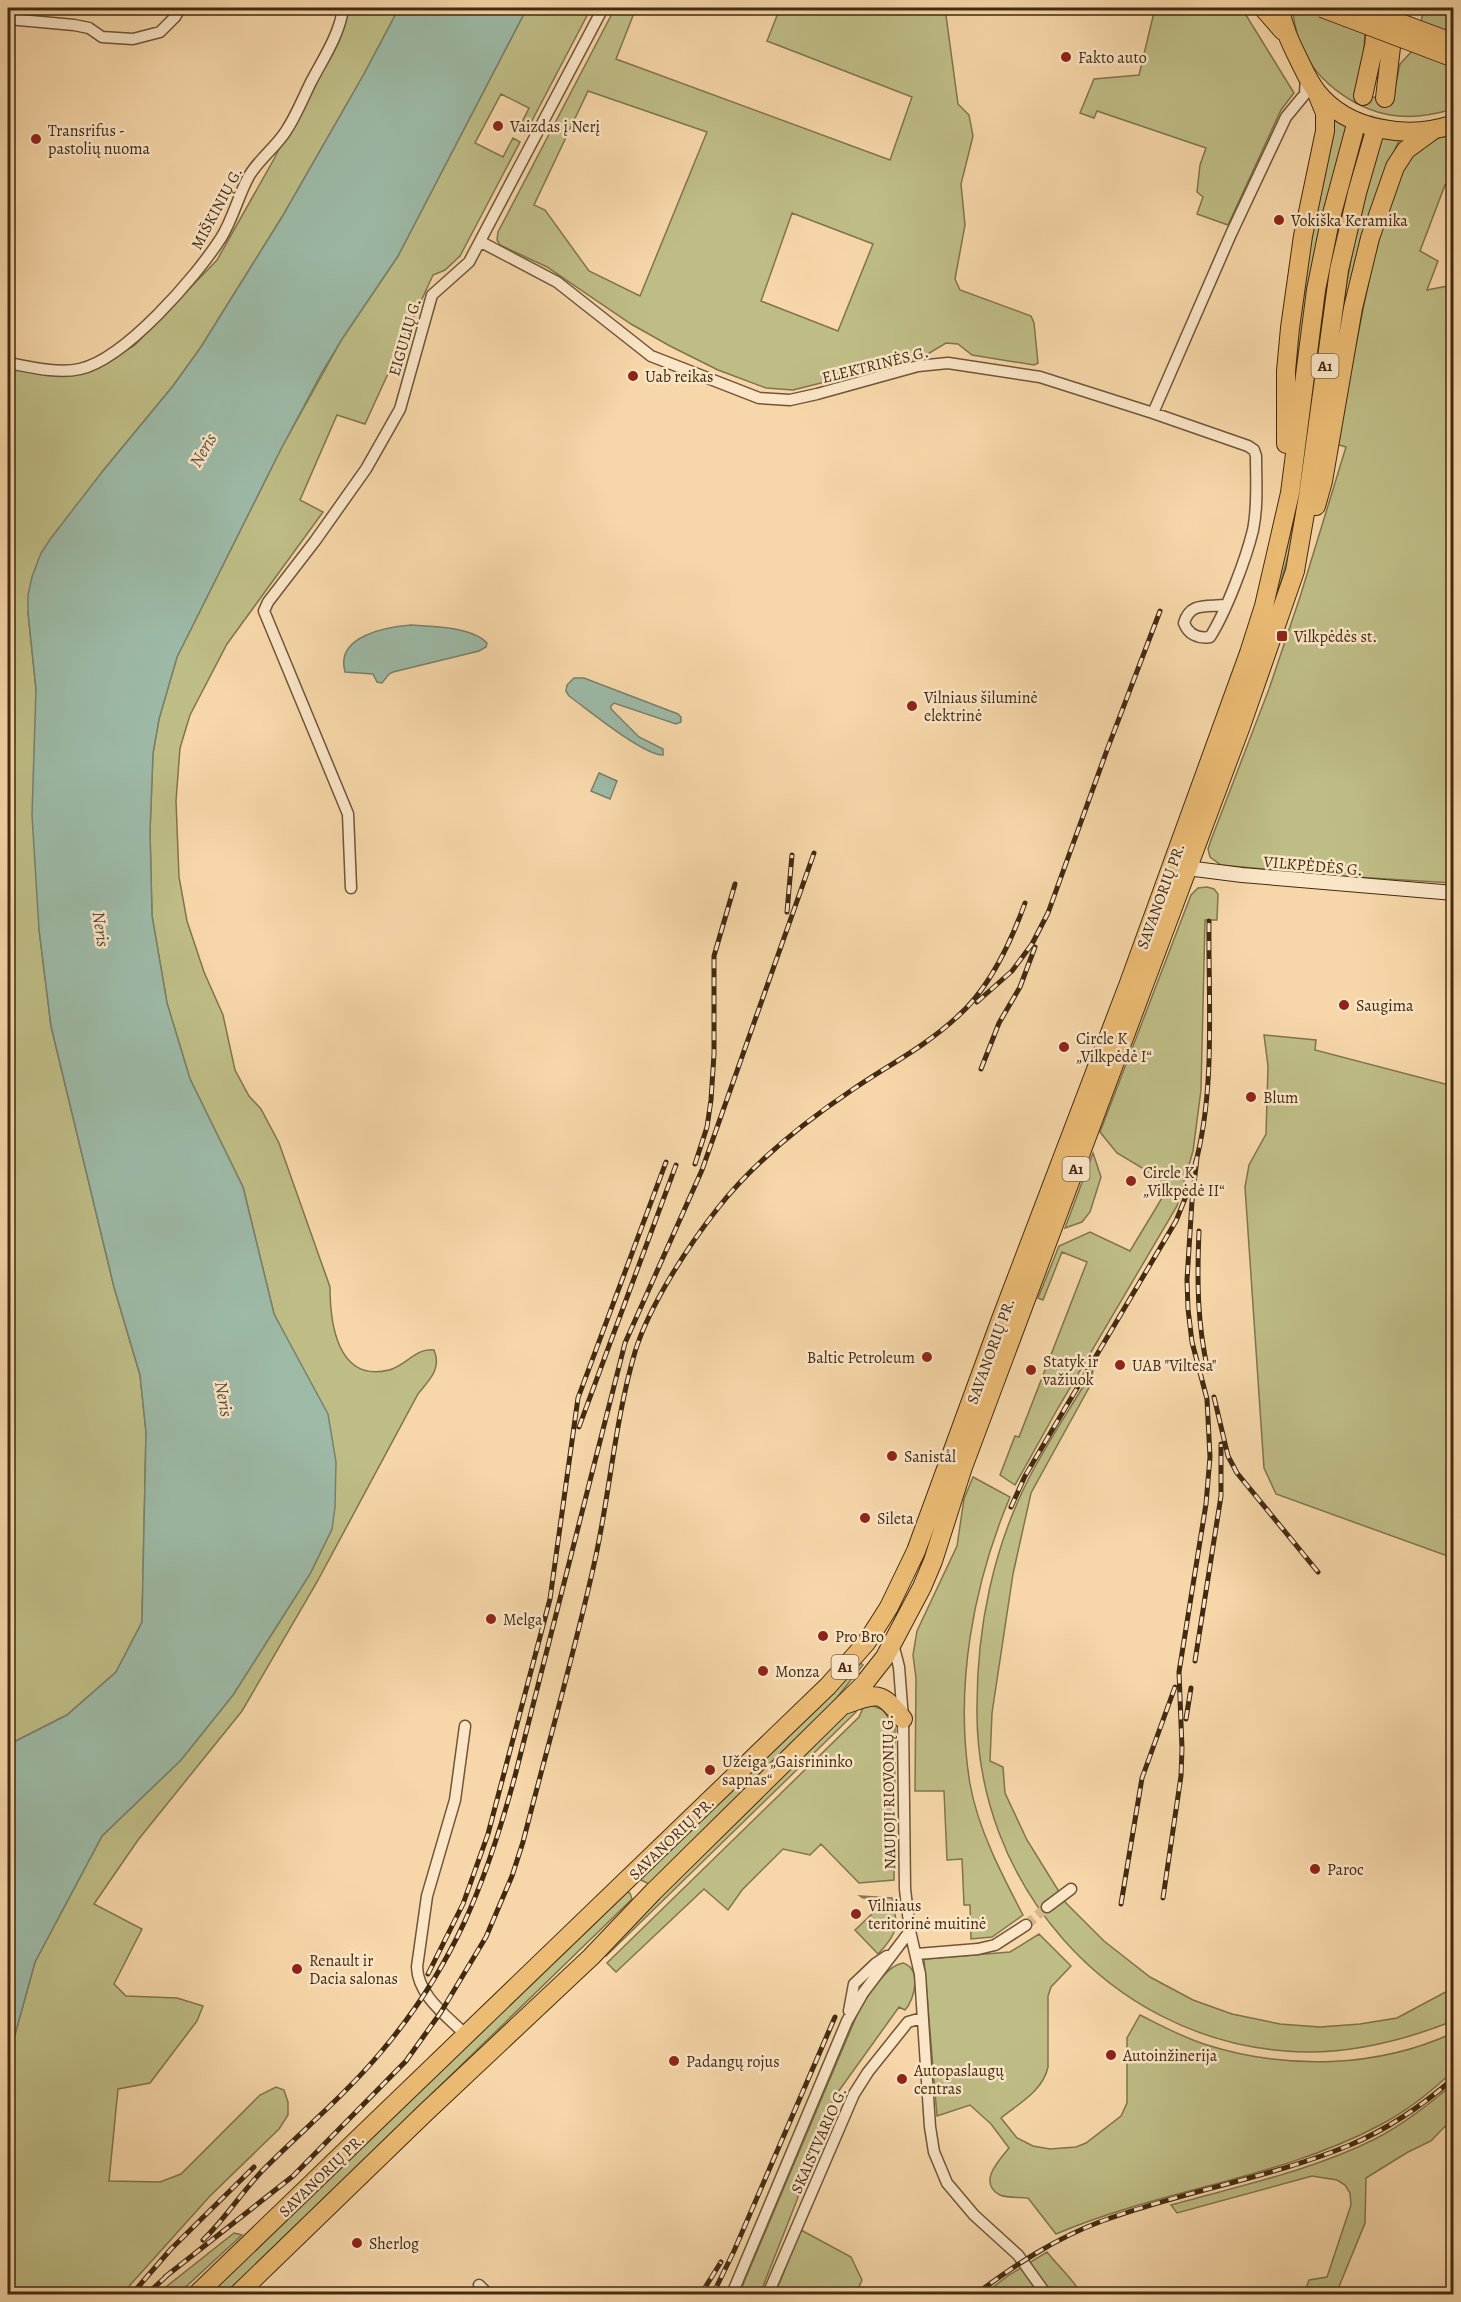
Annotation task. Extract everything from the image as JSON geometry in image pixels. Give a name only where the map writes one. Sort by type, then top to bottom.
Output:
[{"type":"highway","points":[[1263,8],[1286,34]]},
{"type":"highway","points":[[1280,8],[1286,34],[1316,91],[1325,117],[1324,144],[1303,236],[1287,351],[1285,518]]},
{"type":"highway","points":[[1322,8],[1454,58]]},
{"type":"highway","points":[[1360,8],[1454,43]]},
{"type":"highway","points":[[1363,96],[1374,46],[1378,8]]},
{"type":"highway","points":[[1384,98],[1391,47],[1393,8]]},
{"type":"highway","points":[[1316,91],[1333,107],[1369,126],[1392,131],[1432,131],[1454,124]]},
{"type":"highway","name":"SAVANORIŲ PR.","points":[[238,2295],[426,2112],[591,1957],[653,1892],[843,1706],[874,1671],[893,1644],[933,1561],[963,1467],[1179,867],[1264,606],[1290,493],[1316,290],[1330,221],[1355,128]]},
{"type":"highway","points":[[1295,571],[1323,481],[1352,317],[1370,238],[1395,167],[1406,150],[1432,131]]},
{"type":"highway","name":"SAVANORIŲ PR.","points":[[197,2295],[828,1686],[866,1643],[889,1606],[920,1541],[1005,1308],[1129,983],[1241,726],[1295,571],[1311,474],[1333,304],[1348,229],[1374,134]]},
{"type":"highway","points":[[879,1623],[893,1644]]},
{"type":"highway","points":[[843,1706],[868,1696],[880,1695],[889,1700],[903,1719]]},
{"type":"highway","points":[[632,1876],[636,1891],[645,1894],[653,1892]]},
{"type":"main road","name":"VILKPĖDĖS G.","points":[[1179,867],[1454,893]]},
{"type":"street","points":[[8,19],[74,25],[89,28],[102,37],[134,39],[160,32],[175,17],[180,8]]},
{"type":"street","name":"MIŠKINIŲ G.","points":[[8,363],[60,370],[80,369],[115,351],[138,333],[206,260],[233,215],[248,177],[286,131],[338,28],[343,8]]},
{"type":"street","name":"EIGULIŲ G.","points":[[351,888],[348,814],[264,610],[366,469],[400,409],[432,296],[470,262],[603,8]]},
{"type":"street","points":[[1153,413],[1231,234],[1286,117],[1305,93],[1305,72]]},
{"type":"street","points":[[1299,102],[1315,101],[1325,117]]},
{"type":"street","name":"ELEKTRINĖS G.","points":[[481,242],[557,282],[651,356],[759,398],[779,400],[799,398],[918,366],[948,363],[1040,377],[1243,444],[1254,450],[1256,456],[1256,504],[1253,529],[1225,605]]},
{"type":"street","name":"NAUJOJI RIOVONIŲ G.","points":[[893,1644],[899,1667],[903,1719],[905,1889],[910,1931],[917,1954],[930,2127],[939,2168],[946,2184],[959,2200],[1018,2255],[1045,2294]]},
{"type":"street","points":[[465,1726],[455,1800],[427,1896],[417,1977],[441,2012],[466,2035]]},
{"type":"street","points":[[1047,1907],[1071,1889]]},
{"type":"street","points":[[917,1954],[978,1949],[995,1945],[1026,1925]]},
{"type":"street","points":[[732,2295],[847,2021],[854,1984],[892,1952],[910,1931]]},
{"type":"street","name":"SKAISTVARIO G.","points":[[768,2295],[854,2094],[868,2072],[908,2022],[922,2018]]},
{"type":"street","points":[[479,2285],[488,2295]]},
{"type":"shaded area","points":[[347,8],[399,8],[282,217],[201,347],[173,386],[102,472],[28,612],[36,689],[39,929],[51,1026],[114,1287],[140,1375],[146,1432],[142,1622],[116,1672],[67,1715],[8,1745],[8,368],[46,373],[107,362],[135,345],[217,260],[274,159],[346,20]]},
{"type":"shaded area","points":[[527,8],[591,8],[525,134],[518,130],[529,108],[501,94],[475,143],[503,157],[513,138],[520,142],[460,256],[445,270],[433,275],[365,424],[337,415],[300,500],[323,512],[227,644],[190,715],[180,748],[176,801],[179,877],[187,921],[204,972],[223,1015],[235,1070],[249,1096],[261,1109],[279,1143],[330,1287],[332,1317],[340,1346],[347,1359],[358,1367],[372,1372],[395,1368],[422,1351],[434,1350],[436,1357],[433,1374],[418,1394],[317,1582],[242,1711],[138,1840],[94,1904],[142,1929],[114,1984],[126,1996],[177,1998],[203,2006],[197,2021],[150,2083],[118,2089],[109,2181],[160,2182],[181,2174],[260,2095],[276,2087],[284,2090],[288,2102],[288,2115],[279,2129],[210,2196],[122,2294],[8,2294],[8,2060],[35,1962],[102,1836],[181,1760],[233,1695],[310,1574],[332,1529],[292,1349],[274,1314],[243,1187],[190,1079],[167,1003],[152,916],[150,831],[153,753],[159,719],[177,657],[282,447],[342,339],[398,256]]},
{"type":"shaded area","points":[[615,8],[636,8],[616,59],[890,160],[912,97],[767,41],[780,8],[945,8],[958,104],[969,115],[973,136],[961,184],[965,225],[955,279],[960,290],[1031,316],[1034,323],[1038,363],[1034,365],[972,355],[958,344],[946,343],[926,355],[793,390],[766,388],[718,370],[631,324],[547,267],[500,245],[497,240],[498,232]],"holes":[[[588,91],[707,132],[640,296],[589,271],[545,210],[534,205]],[[792,213],[873,244],[838,331],[761,301]]]},
{"type":"shaded area","points":[[1155,8],[1234,8],[1246,15],[1294,93],[1281,110],[1228,225],[1197,214],[1203,197],[1197,192],[1200,165],[1206,148],[1097,111],[1094,118],[1080,113],[1094,79],[1139,75]]},
{"type":"shaded area","points":[[1292,8],[1300,8],[1365,32],[1363,68],[1369,97],[1393,98],[1400,64],[1413,50],[1453,66],[1453,109],[1427,115],[1399,116],[1384,114],[1355,103],[1329,85],[1309,61],[1298,38]]},
{"type":"shaded area","points":[[1424,8],[1453,8],[1453,34],[1421,22]]},
{"type":"shaded area","points":[[1333,117],[1349,125],[1291,425],[1296,339],[1302,290]]},
{"type":"shaded area","points":[[1362,130],[1369,132],[1295,530],[1268,621],[1293,522],[1321,297],[1345,190]]},
{"type":"shaded area","points":[[1453,132],[1453,177],[1445,185],[1420,251],[1438,261],[1427,290],[1453,285],[1453,883],[1338,876],[1221,865],[1210,857],[1208,849],[1269,689],[1346,447],[1336,444],[1372,265],[1390,200],[1405,163],[1431,141]]},
{"type":"shaded area","points":[[1382,136],[1400,139],[1388,164],[1337,368],[1347,280],[1366,193]]},
{"type":"shaded area","points":[[1198,888],[1214,889],[1218,894],[1217,920],[1205,920],[1201,1090],[1193,1151],[1177,1206],[1015,1485],[1000,1475],[1015,1436],[1019,1437],[1087,1262],[1062,1252],[1043,1300],[1038,1298],[1059,1246],[1090,1232],[1130,1251],[1162,1198],[1163,1184],[1159,1178],[1117,1153],[1100,1132],[1191,895]]},
{"type":"shaded area","points":[[1264,1035],[1316,1040],[1315,1050],[1453,1086],[1453,1558],[1276,1494],[1264,1468],[1245,1187],[1249,1165],[1266,1134],[1268,1066]]},
{"type":"shaded area","points":[[1093,1153],[1101,1177],[1090,1212],[1082,1222],[1065,1228]]},
{"type":"shaded area","points":[[1093,1370],[1091,1384],[1031,1493],[1013,1574],[992,1713],[990,1761],[1003,1767],[1005,1793],[1027,1840],[1066,1903],[1104,1941],[1150,1977],[1193,2000],[1232,2014],[1280,2024],[1320,2027],[1397,2018],[1453,1988],[1453,2021],[1392,2041],[1328,2051],[1285,2051],[1221,2039],[1161,2016],[1109,1982],[1063,1939],[1026,1889],[999,1832],[982,1771],[977,1706],[980,1647],[997,1560],[1016,1505],[1044,1451]]},
{"type":"shaded area","points":[[973,1477],[1010,1497],[986,1565],[970,1637],[964,1711],[970,1784],[985,1835],[1023,1915],[992,1937],[971,1939],[970,1905],[964,1905],[962,1859],[947,1860],[944,1791],[915,1791],[916,1678],[913,1655],[917,1631],[957,1546],[964,1499]]},
{"type":"shaded area","points":[[860,1663],[863,1665],[826,1711],[649,1884],[641,1880],[642,1876],[833,1692]]},
{"type":"shaded area","points":[[869,1704],[883,1710],[895,1727],[894,1880],[859,1883],[821,1844],[810,1855],[783,1849],[742,1890],[728,1910],[704,1889],[616,1972],[607,1963],[859,1717],[863,1708]]},
{"type":"shaded area","points":[[856,1709],[856,1712],[606,1956],[602,1954],[849,1710]]},
{"type":"shaded area","points":[[627,1892],[630,1893],[632,1899],[226,2294],[209,2294]]},
{"type":"shaded area","points":[[860,1896],[892,1898],[895,1929],[890,1940],[878,1954],[855,1930],[875,1911],[870,1906],[874,1902],[870,1898]]},
{"type":"shaded area","points":[[1039,1934],[1071,1966],[1051,1987],[1048,1996],[1048,2067],[1045,2076],[1029,2096],[1001,2118],[1017,2138],[1033,2146],[1050,2149],[1076,2147],[1086,2143],[1121,2116],[1127,2103],[1127,2038],[1140,2015],[1207,2045],[1268,2059],[1300,2061],[1332,2062],[1363,2059],[1424,2045],[1453,2033],[1453,2071],[1400,2114],[1341,2143],[1302,2158],[1137,2206],[1056,2234],[1028,2198],[1003,2196],[993,2190],[990,2184],[992,2172],[1009,2148],[991,2124],[970,2105],[937,2116],[924,1959],[1010,1952]]},
{"type":"shaded area","points":[[903,1963],[913,1971],[915,1978],[912,1999],[905,2010],[899,2007],[838,2092],[826,2113],[797,2200],[760,2294],[739,2294],[859,2010],[884,1975],[890,1969]]},
{"type":"shaded area","points":[[1453,2084],[1453,2118],[1431,2141],[1408,2152],[1366,2178],[1365,2223],[1336,2294],[1304,2294],[1309,2280],[1327,2277],[1351,2205],[1350,2193],[1345,2185],[1337,2180],[1312,2176],[1177,2213],[1171,2205],[1274,2177],[1351,2150],[1396,2127]]},
{"type":"shaded area","points":[[801,2230],[851,2257],[862,2280],[856,2294],[775,2294]]},
{"type":"shaded area","points":[[234,2233],[242,2235],[178,2294],[157,2294]]},
{"type":"shaded area","points":[[1047,2252],[1081,2294],[1019,2292],[984,2294],[1009,2275]]},
{"type":"water","name":"Neris","points":[[399,8],[527,8],[398,256],[342,339],[282,447],[177,657],[159,719],[153,753],[150,831],[152,916],[167,1003],[190,1079],[243,1187],[274,1314],[328,1414],[336,1462],[332,1529],[310,1574],[233,1695],[181,1760],[102,1836],[35,1962],[8,2060],[8,1745],[67,1715],[116,1672],[142,1622],[146,1432],[140,1375],[114,1287],[51,1026],[39,929],[32,815],[36,689],[28,595],[41,553],[51,538],[173,386],[201,347],[282,217]]},
{"type":"water","points":[[411,625],[462,631],[480,638],[487,643],[486,647],[479,651],[393,672],[382,683],[377,682],[373,674],[345,672],[344,660],[348,650],[355,642],[376,631]]},
{"type":"water","points":[[574,678],[584,678],[678,714],[681,722],[676,724],[614,703],[611,706],[611,709],[639,737],[663,749],[663,755],[643,748],[630,740],[569,696],[566,691],[567,685]]},
{"type":"water","points":[[599,773],[617,781],[610,799],[591,791]]},
{"type":"tunnel","points":[[1374,134],[1385,98]]},
{"type":"tunnel","points":[[1026,1925],[1047,1907]]},
{"type":"railway","points":[[977,1002],[1012,971],[1032,944],[1048,913],[1160,611]]},
{"type":"railway","points":[[203,2240],[249,2185],[368,2067],[407,2020],[448,1955],[479,1888],[515,1776],[625,1343],[702,1170],[814,853]]},
{"type":"railway","points":[[787,912],[792,855]]},
{"type":"railway","points":[[695,1164],[707,1127],[711,1100],[714,1054],[714,956],[735,884]]},
{"type":"railway","points":[[165,2277],[293,2176],[406,2061],[441,2012],[486,1937],[512,1876],[523,1842],[569,1666],[595,1560],[622,1404],[635,1352],[650,1315],[682,1258],[732,1191],[780,1144],[865,1081],[932,1037],[969,1006],[998,964],[1025,903]]},
{"type":"railway","points":[[1195,1165],[1206,1106],[1210,1044],[1209,921]]},
{"type":"railway","points":[[981,1069],[999,1023],[1020,987],[1035,947]]},
{"type":"railway","points":[[1163,1898],[1181,1776],[1179,1672],[1206,1504],[1210,1457],[1207,1399],[1192,1342],[1188,1309],[1187,1280],[1197,1158]]},
{"type":"railway","points":[[428,1974],[463,1904],[488,1834],[550,1599],[578,1398],[666,1162]]},
{"type":"railway","points":[[579,1427],[676,1165]]},
{"type":"railway","points":[[1011,1507],[1025,1476],[1176,1221],[1188,1191]]},
{"type":"railway","points":[[1199,1231],[1199,1301],[1208,1371]]},
{"type":"railway","points":[[1214,1397],[1228,1456],[1237,1473],[1318,1572]]},
{"type":"railway","points":[[1195,1661],[1221,1496],[1221,1444]]},
{"type":"railway","points":[[1121,1904],[1142,1778],[1175,1687]]},
{"type":"railway","points":[[1186,1719],[1191,1688]]},
{"type":"railway","points":[[713,2294],[734,2251],[835,2017]]},
{"type":"railway","points":[[976,2294],[1036,2253],[1102,2221],[1164,2201],[1289,2167],[1364,2139],[1405,2116],[1454,2078]]},
{"type":"railway","points":[[132,2294],[171,2249],[254,2167]]},
{"type":"railway","points":[[701,2294],[721,2262]]},
{"type":"railway","points":[[147,2294],[171,2272]]},
{"type":"place","name":"Fakto auto","points":[[1066,57]]},
{"type":"place","name":"Vaizdas į Nerį","points":[[498,126]]},
{"type":"place","name":"Transrifus - pastolių nuoma","points":[[36,139]]},
{"type":"place","name":"Vokiška Keramika","points":[[1279,220]]},
{"type":"place","name":"Uab reikas","points":[[633,376]]},
{"type":"place","name":"Vilkpėdės st.","points":[[1282,636]]},
{"type":"place","name":"Vilniaus šiluminė elektrinė","points":[[912,706]]},
{"type":"place","name":"Saugima","points":[[1344,1005]]},
{"type":"place","name":"Circle K „Vilkpėdė I“","points":[[1064,1047]]},
{"type":"place","name":"Blum","points":[[1251,1097]]},
{"type":"place","name":"Circle K „Vilkpėdė II“","points":[[1131,1181]]},
{"type":"place","name":"Baltic Petroleum","points":[[927,1357]]},
{"type":"place","name":"UAB \"Viltesa\"","points":[[1120,1365]]},
{"type":"place","name":"Statyk ir važiuok","points":[[1031,1370]]},
{"type":"place","name":"Sanistål","points":[[892,1456]]},
{"type":"place","name":"Sileta","points":[[865,1518]]},
{"type":"place","name":"Melga","points":[[491,1619]]},
{"type":"place","name":"Pro Bro","points":[[823,1636]]},
{"type":"place","name":"Monza","points":[[763,1671]]},
{"type":"place","name":"Užeiga „Gaisrininko sapnas“","points":[[710,1770]]},
{"type":"place","name":"Paroc","points":[[1315,1869]]},
{"type":"place","name":"Vilniaus teritorinė muitinė","points":[[856,1914]]},
{"type":"place","name":"Renault ir Dacia salonas","points":[[297,1969]]},
{"type":"place","name":"Autoinžinerija","points":[[1111,2055]]},
{"type":"place","name":"Padangų rojus","points":[[674,2061]]},
{"type":"place","name":"Autopaslaugų centras","points":[[902,2079]]},
{"type":"place","name":"Sherlog","points":[[357,2243]]}]
